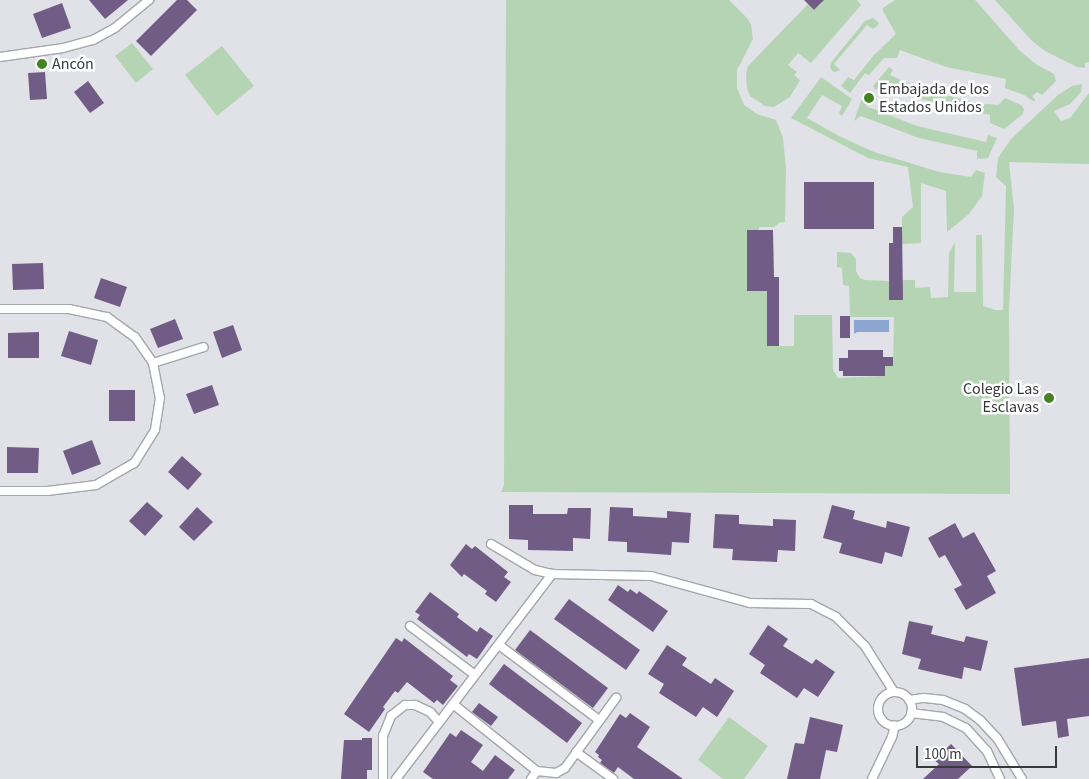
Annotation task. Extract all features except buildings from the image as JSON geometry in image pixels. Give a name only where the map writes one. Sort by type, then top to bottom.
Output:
[{"type":"street","points":[[0,57],[63,48],[93,40],[116,27],[149,0]]},
{"type":"street","points":[[0,309],[69,309],[107,317],[135,337],[153,363],[160,398],[155,430],[134,463],[96,485],[47,491],[0,491]]},
{"type":"street","points":[[153,363],[204,347]]},
{"type":"street","points":[[491,544],[535,570],[552,574],[650,576],[750,603],[812,604],[836,617],[865,646],[894,692]]},
{"type":"street","points":[[396,779],[552,574]]},
{"type":"street","points":[[410,626],[475,676]]},
{"type":"street","points":[[498,645],[599,720]]},
{"type":"street","points":[[894,692],[903,694],[909,700],[911,713],[903,723],[895,725],[884,721],[878,706],[884,696],[894,692]]},
{"type":"street","points":[[453,704],[537,771],[556,773],[565,768],[616,698]]},
{"type":"street","points":[[909,700],[924,698],[943,700],[965,708],[980,720],[997,738],[1022,779]]},
{"type":"street","points":[[383,779],[383,736],[391,716],[405,705],[415,705],[430,712],[440,722]]},
{"type":"street","points":[[911,713],[943,717],[966,728],[987,750],[1000,779]]},
{"type":"street","points":[[872,779],[892,737],[895,725]]},
{"type":"street","points":[[576,752],[613,779]]},
{"type":"street","points":[[531,779],[537,771]]},
{"type":"green space","points":[[506,0],[729,0],[747,18],[751,25],[753,39],[737,70],[737,88],[744,105],[757,114],[776,120],[783,138],[786,168],[785,222],[779,223],[774,227],[759,227],[759,230],[747,231],[747,291],[767,291],[767,346],[794,346],[794,315],[832,315],[833,370],[838,378],[884,376],[885,366],[893,366],[894,317],[850,317],[849,286],[843,285],[842,268],[837,267],[837,252],[851,253],[856,259],[856,271],[860,278],[889,281],[889,300],[902,280],[915,280],[915,288],[930,287],[931,298],[948,297],[949,253],[955,242],[954,292],[976,292],[976,235],[982,235],[983,306],[995,310],[1003,310],[1006,186],[996,177],[998,158],[1011,139],[1058,95],[1072,86],[1082,84],[1081,92],[1070,104],[1054,111],[1061,121],[1070,118],[1089,93],[1089,164],[1009,162],[1014,209],[1009,310],[1010,494],[501,492],[504,485]]},
{"type":"green space","points":[[820,0],[857,0],[861,5],[811,63],[798,53],[788,65],[797,72],[794,75],[800,80],[790,97],[774,107],[765,106],[750,96],[747,88],[746,74],[748,66],[808,4],[814,10],[822,3]]},
{"type":"green space","points":[[895,0],[975,0],[1020,51],[1037,65],[1054,74],[1056,81],[1042,95],[1037,92],[1032,96],[1036,101],[1033,101],[1024,95],[1005,88],[1006,79],[946,67],[900,50],[897,58],[884,58],[869,75],[865,73],[850,93],[841,86],[848,77],[854,80],[874,55],[896,34],[883,11],[883,8]]},
{"type":"green space","points":[[995,0],[1089,0],[1089,62],[1085,63],[1085,68],[1077,67],[1045,51],[1032,41]]},
{"type":"green space","points":[[873,18],[879,23],[878,25],[873,29],[867,25],[834,64],[840,70],[832,71],[830,66],[833,60],[865,21]]},
{"type":"green space","points":[[132,43],[153,69],[136,83],[115,56]]},
{"type":"green space","points":[[222,46],[254,86],[217,116],[185,75]]},
{"type":"green space","points":[[889,67],[893,70],[890,75],[919,88],[977,103],[998,105],[1005,98],[1021,105],[1024,109],[1023,114],[1004,129],[990,123],[990,115],[921,99],[882,85],[876,90],[873,86]]},
{"type":"green space","points":[[821,77],[852,99],[842,116],[839,113],[842,106],[822,95],[807,118],[839,136],[874,152],[939,172],[971,177],[976,170],[985,173],[982,196],[969,214],[947,232],[946,191],[921,183],[921,243],[902,244],[902,217],[913,207],[908,167],[868,158],[791,118]]},
{"type":"green space","points":[[866,97],[869,100],[866,106],[917,126],[986,142],[988,135],[997,138],[988,158],[977,159],[977,151],[919,138],[861,116],[854,121],[861,101]]},
{"type":"green space","points":[[729,717],[768,746],[744,779],[723,779],[698,760]]},
{"type":"water","points":[[854,320],[889,320],[889,332],[857,332],[854,334]]},
{"type":"place","name":"Ancón","points":[[42,64]]},
{"type":"place","name":"Embajada de los Estados Unidos","points":[[869,98]]},
{"type":"place","name":"Colegio Las Esclavas","points":[[1049,398]]}]
